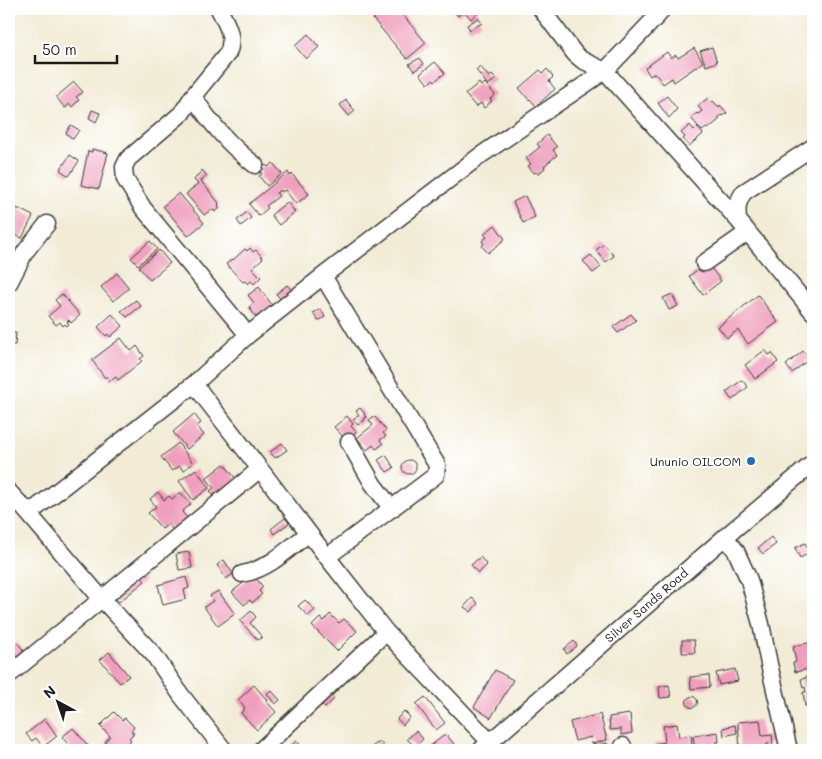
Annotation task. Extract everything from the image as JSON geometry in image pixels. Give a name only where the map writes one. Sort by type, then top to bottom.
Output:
[{"type":"street","points":[[219,9],[230,31],[231,47],[228,53],[193,96],[182,114],[128,159],[124,167],[125,179],[143,208],[248,335]]},
{"type":"street","points":[[541,9],[575,54],[582,60],[605,71],[743,226],[813,312]]},
{"type":"street","points":[[22,506],[28,510],[36,508],[194,384],[248,335],[323,276],[481,155],[605,71],[662,9]]},
{"type":"street","points":[[193,96],[231,145],[255,165]]},
{"type":"street","points":[[743,226],[738,204],[744,192],[813,147]]},
{"type":"street","points":[[9,283],[25,252],[47,224]]},
{"type":"street","points":[[704,263],[743,226]]},
{"type":"street","points":[[323,276],[436,465],[436,475],[328,557]]},
{"type":"street","points":[[194,384],[386,632],[489,748]]},
{"type":"street","points":[[349,442],[372,484],[392,509]]},
{"type":"street","name":"Silver Sands Road","points":[[489,748],[724,537],[813,463]]},
{"type":"street","points":[[9,675],[260,468]]},
{"type":"street","points":[[9,492],[101,598],[154,655],[181,695],[224,750]]},
{"type":"street","points":[[242,574],[268,564],[309,533]]},
{"type":"street","points":[[724,537],[736,551],[749,580],[761,624],[789,750]]},
{"type":"street","points":[[261,750],[386,632]]},
{"type":"building","points":[[385,9],[398,9],[426,43],[407,59],[373,19]]},
{"type":"building","points":[[451,9],[478,9],[476,10],[478,13],[471,19],[464,11],[458,16]]},
{"type":"building","points":[[478,18],[482,23],[470,30],[467,25]]},
{"type":"building","points":[[308,34],[319,47],[306,59],[295,46]]},
{"type":"building","points":[[712,47],[717,62],[706,66],[700,51]]},
{"type":"building","points":[[694,48],[703,62],[674,82],[672,78],[663,84],[655,73],[650,76],[645,68],[667,52],[671,58],[676,55],[678,58]]},
{"type":"building","points":[[420,58],[424,64],[414,71],[409,64]]},
{"type":"building","points":[[435,62],[445,73],[428,84],[420,74]]},
{"type":"building","points":[[480,66],[489,77],[492,75],[496,79],[488,85],[476,70]]},
{"type":"building","points":[[547,69],[553,77],[549,81],[555,89],[536,106],[519,88],[540,70],[543,73]]},
{"type":"building","points":[[74,82],[83,92],[76,97],[79,100],[72,107],[70,104],[65,108],[56,97]]},
{"type":"building","points":[[479,83],[481,86],[485,83],[495,95],[490,99],[492,101],[484,108],[481,103],[476,107],[465,94]]},
{"type":"building","points":[[667,96],[677,109],[669,118],[658,103]]},
{"type":"building","points":[[708,98],[719,107],[720,105],[727,113],[718,118],[720,119],[708,129],[706,128],[702,131],[691,118],[702,111],[698,106]]},
{"type":"building","points":[[346,100],[355,111],[349,116],[340,105]]},
{"type":"building","points":[[92,110],[100,113],[96,122],[89,118]]},
{"type":"building","points":[[71,125],[79,130],[73,139],[66,133]]},
{"type":"building","points":[[690,125],[694,130],[697,127],[703,134],[689,146],[681,133]]},
{"type":"building","points":[[547,135],[557,147],[553,150],[557,155],[538,174],[534,173],[528,166],[531,164],[526,158],[540,147],[537,144]]},
{"type":"building","points":[[92,149],[108,153],[99,189],[81,185],[88,151],[92,152]]},
{"type":"building","points":[[70,155],[79,161],[69,176],[60,170]]},
{"type":"building","points":[[273,163],[282,174],[267,186],[259,176],[262,174],[259,170]]},
{"type":"building","points":[[202,170],[207,176],[201,181],[219,203],[218,206],[220,208],[215,212],[211,210],[204,215],[186,194],[198,184],[194,180]]},
{"type":"building","points":[[288,172],[290,176],[292,174],[309,194],[296,204],[285,190],[282,192],[281,190],[276,193],[279,196],[266,206],[268,208],[259,216],[249,204]]},
{"type":"building","points":[[179,193],[204,223],[188,236],[163,206]]},
{"type":"building","points":[[525,196],[535,217],[523,223],[513,202]]},
{"type":"building","points":[[287,202],[295,212],[279,225],[271,215]]},
{"type":"building","points":[[17,208],[33,216],[22,238],[9,232],[9,224]]},
{"type":"building","points":[[247,212],[251,218],[241,226],[237,220]]},
{"type":"building","points":[[495,225],[505,239],[488,253],[482,246],[484,244],[482,241],[487,237],[484,234]]},
{"type":"building","points":[[150,241],[157,249],[138,265],[131,258]]},
{"type":"building","points":[[604,244],[614,256],[606,262],[596,250]]},
{"type":"building","points":[[250,248],[253,252],[256,250],[263,258],[252,268],[261,277],[254,284],[251,281],[248,284],[245,281],[243,282],[226,264],[245,249],[247,251]]},
{"type":"building","points":[[159,250],[170,263],[150,280],[139,267]]},
{"type":"building","points":[[591,255],[601,267],[593,273],[583,261]]},
{"type":"building","points":[[707,263],[721,281],[703,295],[689,276]]},
{"type":"building","points":[[117,273],[129,288],[113,301],[101,287]]},
{"type":"building","points":[[287,285],[293,292],[283,301],[276,294]]},
{"type":"building","points":[[259,287],[272,305],[256,317],[249,307],[254,303],[248,295]]},
{"type":"building","points":[[62,294],[80,315],[71,323],[69,320],[67,326],[65,324],[63,326],[60,322],[56,325],[48,316],[60,306],[55,300]]},
{"type":"building","points":[[672,294],[678,306],[669,310],[663,298]]},
{"type":"building","points":[[758,295],[778,322],[748,344],[738,330],[727,338],[718,327]]},
{"type":"building","points":[[136,300],[141,306],[127,317],[121,311]]},
{"type":"building","points":[[321,309],[325,317],[318,321],[313,313]]},
{"type":"building","points":[[112,314],[123,326],[110,337],[108,334],[106,336],[98,327]]},
{"type":"building","points":[[631,314],[636,320],[618,333],[613,327]]},
{"type":"building","points":[[9,333],[16,333],[15,345],[9,345]]},
{"type":"building","points":[[121,338],[131,351],[137,346],[144,356],[140,359],[142,361],[118,380],[116,377],[110,381],[107,376],[105,378],[92,360]]},
{"type":"building","points":[[765,350],[769,355],[772,353],[778,362],[755,379],[745,365]]},
{"type":"building","points":[[803,351],[809,359],[792,373],[786,365]]},
{"type":"building","points":[[742,380],[748,387],[732,400],[726,392]]},
{"type":"building","points":[[360,408],[366,417],[358,425],[353,419],[359,415],[356,411]]},
{"type":"building","points":[[194,414],[201,423],[197,426],[204,435],[187,449],[173,432]]},
{"type":"building","points":[[347,416],[356,432],[346,440],[334,427]]},
{"type":"building","points":[[374,416],[386,430],[383,433],[386,436],[380,440],[383,444],[376,449],[373,445],[367,450],[357,438],[373,425],[369,420]]},
{"type":"building","points":[[178,443],[193,463],[183,471],[180,466],[172,471],[161,457]]},
{"type":"building","points":[[282,443],[287,450],[275,458],[270,452]]},
{"type":"building","points":[[386,455],[394,468],[387,472],[378,460]]},
{"type":"building","points":[[409,460],[414,462],[416,467],[414,472],[409,474],[404,472],[402,467],[404,462]]},
{"type":"building","points":[[224,464],[237,480],[217,499],[210,491],[214,488],[206,478]]},
{"type":"building","points":[[196,469],[209,488],[193,500],[179,481]]},
{"type":"building","points":[[158,492],[164,500],[169,496],[172,499],[180,492],[191,504],[182,512],[188,519],[174,531],[168,524],[162,529],[148,513],[156,507],[150,499]]},
{"type":"building","points":[[285,518],[289,523],[274,534],[271,529]]},
{"type":"building","points":[[771,537],[776,544],[763,554],[758,548]]},
{"type":"building","points":[[805,543],[810,553],[800,558],[795,548]]},
{"type":"building","points":[[189,552],[192,568],[179,570],[176,554]]},
{"type":"building","points":[[480,557],[487,565],[478,573],[471,565]]},
{"type":"building","points":[[224,560],[233,574],[226,579],[217,565]]},
{"type":"building","points":[[140,576],[145,581],[119,602],[114,597]]},
{"type":"building","points":[[254,576],[263,587],[259,591],[262,594],[252,603],[250,600],[244,605],[232,592]]},
{"type":"building","points":[[186,577],[189,588],[184,590],[186,599],[163,605],[158,585]]},
{"type":"building","points":[[218,591],[235,614],[218,626],[204,607],[213,601],[210,596]]},
{"type":"building","points":[[472,598],[478,603],[471,612],[464,607]]},
{"type":"building","points":[[305,600],[315,610],[308,616],[298,606]]},
{"type":"building","points":[[251,611],[256,617],[250,623],[262,637],[258,640],[240,621]]},
{"type":"building","points":[[330,614],[339,623],[344,619],[357,631],[337,651],[312,626],[320,618],[324,621]]},
{"type":"building","points":[[682,640],[694,640],[695,653],[682,653]]},
{"type":"building","points":[[574,641],[577,646],[567,654],[564,649]]},
{"type":"building","points":[[17,642],[24,651],[9,663],[9,643],[13,645]]},
{"type":"building","points":[[813,642],[813,668],[795,672],[793,663],[796,662],[793,646]]},
{"type":"building","points":[[109,652],[129,676],[120,683],[100,660]]},
{"type":"building","points":[[735,669],[738,681],[719,685],[716,673]]},
{"type":"building","points":[[495,670],[513,680],[491,718],[474,707]]},
{"type":"building","points":[[709,675],[710,687],[691,689],[690,677]]},
{"type":"building","points":[[813,675],[813,704],[805,706],[803,692],[806,692],[801,679]]},
{"type":"building","points":[[254,685],[276,712],[257,730],[241,713],[245,708],[238,700]]},
{"type":"building","points":[[669,685],[671,697],[660,698],[659,687]]},
{"type":"building","points":[[271,690],[280,700],[275,704],[267,694]]},
{"type":"building","points":[[330,694],[334,699],[325,708],[320,703]]},
{"type":"building","points":[[425,697],[445,723],[436,730],[416,704]]},
{"type":"building","points":[[690,697],[694,697],[697,702],[696,706],[690,707],[687,704],[687,700]]},
{"type":"building","points":[[404,711],[410,717],[403,725],[397,719]]},
{"type":"building","points":[[114,712],[122,720],[125,718],[134,727],[131,731],[134,733],[124,748],[120,744],[114,750],[105,742],[110,736],[100,726]]},
{"type":"building","points":[[600,714],[607,740],[592,744],[591,737],[575,741],[570,722]]},
{"type":"building","points":[[630,714],[632,733],[621,735],[621,729],[610,730],[609,717]]},
{"type":"building","points":[[45,719],[57,736],[43,747],[36,738],[32,741],[26,734]]},
{"type":"building","points":[[760,720],[762,736],[772,735],[773,743],[767,744],[767,750],[740,750],[738,722]]},
{"type":"building","points":[[677,724],[679,737],[691,735],[692,747],[686,748],[687,750],[655,750],[654,744],[665,742],[663,726]]},
{"type":"building","points":[[735,725],[737,733],[724,736],[723,728]]},
{"type":"building","points":[[73,728],[90,750],[73,750],[62,737]]},
{"type":"building","points":[[416,731],[423,739],[415,747],[407,739]]},
{"type":"building","points":[[718,732],[719,742],[716,742],[717,750],[695,750],[693,736]]},
{"type":"building","points":[[446,734],[457,748],[455,750],[425,750]]},
{"type":"building","points":[[297,741],[304,750],[286,750]]},
{"type":"building","points":[[380,742],[383,745],[380,750],[368,750],[377,743]]},
{"type":"building","points":[[607,743],[609,750],[594,750],[593,746]]},
{"type":"place","name":"Ununio OILCOM","points":[[751,461]]}]
